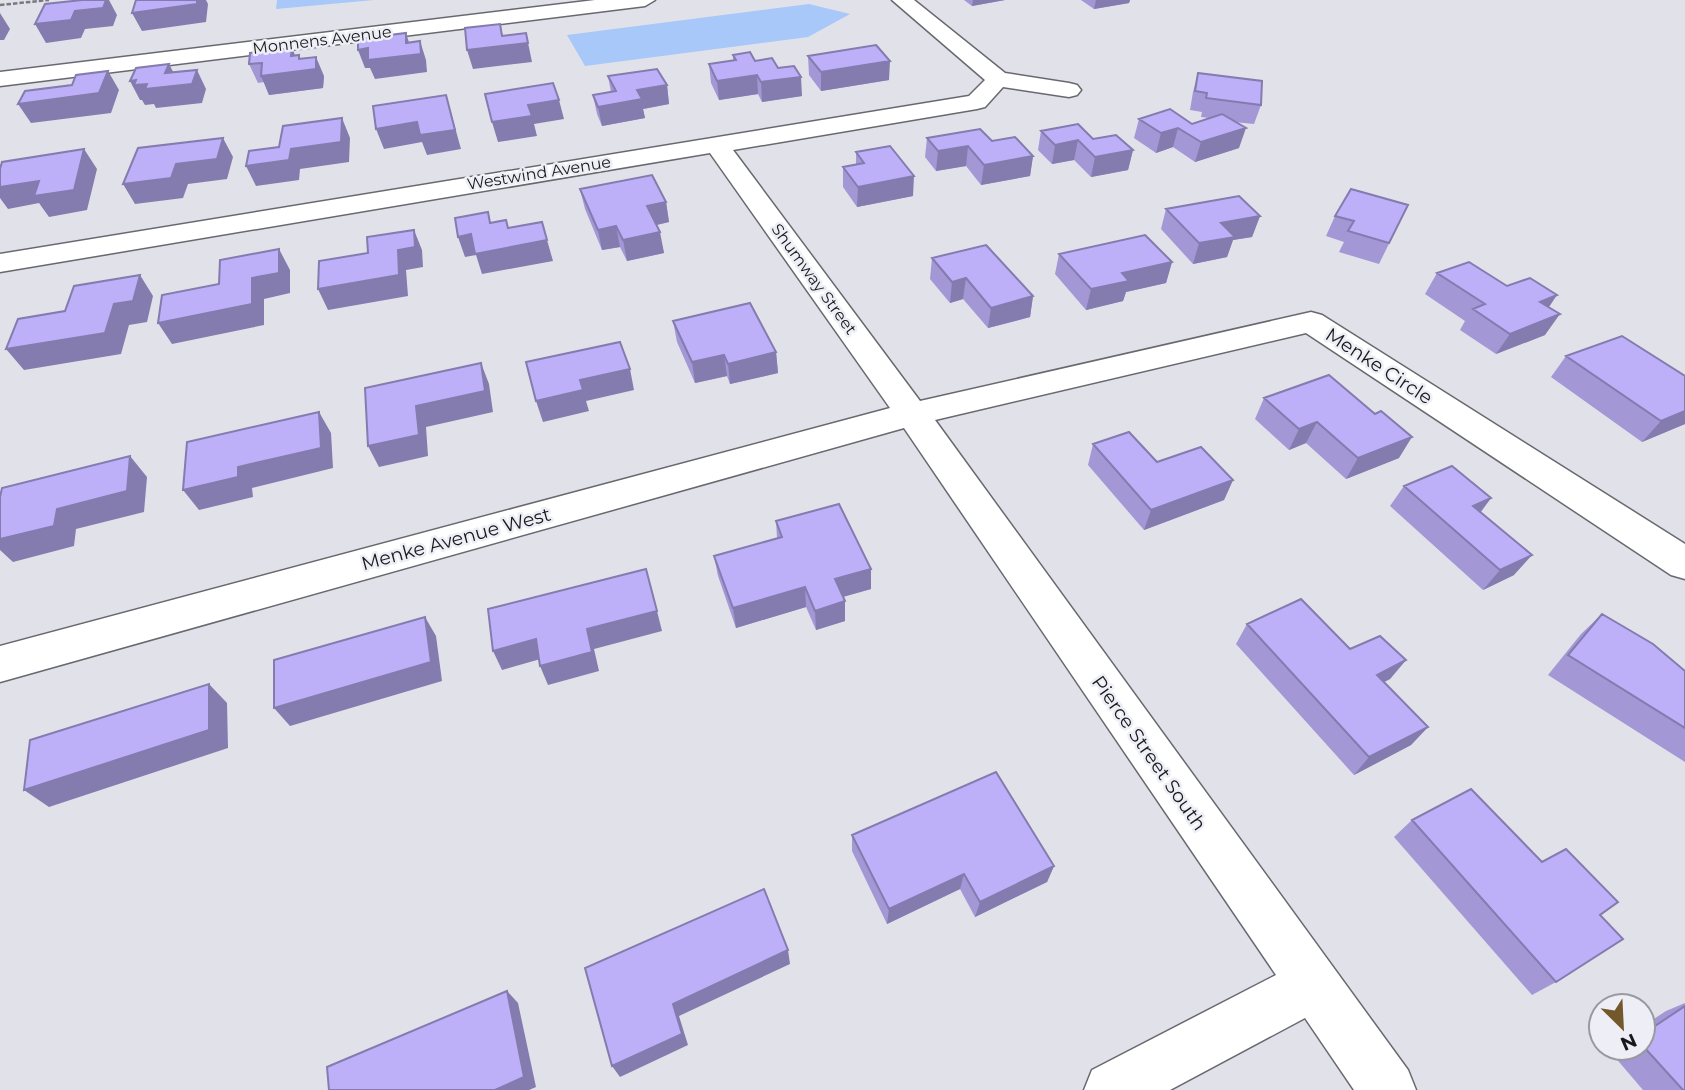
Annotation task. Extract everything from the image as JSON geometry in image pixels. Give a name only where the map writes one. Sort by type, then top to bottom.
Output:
[{"type":"street","name":"Monnens Avenue","points":[[0,79],[645,0]]},
{"type":"street","points":[[902,0],[998,79],[1069,90]]},
{"type":"street","name":"Westwind Avenue","points":[[0,263],[977,102],[998,79]]},
{"type":"street","name":"Shumway Street","points":[[716,144],[912,414]]},
{"type":"street","name":"Menke Circle","points":[[912,414],[1311,322],[1685,564]]},
{"type":"street","name":"Menke Avenue West","points":[[0,664],[912,414]]},
{"type":"street","name":"Pierce Street South","points":[[912,414],[1388,1090]]},
{"type":"street","points":[[1112,1090],[1312,985]]},
{"type":"path","points":[[0,5],[49,0]]},
{"type":"water","points":[[277,0],[374,0],[276,9]]},
{"type":"water","points":[[809,4],[850,14],[808,37],[585,66],[567,35]]},
{"type":"building","points":[[106,0],[103,8],[75,11],[71,20],[35,24],[45,4]]},
{"type":"building","points":[[136,0],[197,0],[197,4],[132,13]]},
{"type":"building","points":[[500,24],[502,36],[526,33],[528,43],[467,50],[465,28]]},
{"type":"building","points":[[406,33],[406,43],[420,41],[421,54],[368,60],[368,48],[358,50],[358,39]]},
{"type":"building","points":[[876,45],[890,61],[821,72],[808,56]]},
{"type":"building","points":[[292,48],[291,56],[299,55],[299,59],[316,57],[316,69],[261,76],[262,63],[249,64],[250,53]]},
{"type":"building","points":[[750,52],[755,61],[772,58],[778,68],[794,66],[801,77],[761,82],[757,75],[717,81],[709,64],[736,60],[733,55]]},
{"type":"building","points":[[169,64],[165,73],[197,70],[192,84],[145,89],[147,84],[134,85],[136,80],[130,81],[136,68]]},
{"type":"building","points":[[657,69],[667,85],[637,90],[642,99],[598,107],[593,95],[616,91],[608,76]]},
{"type":"building","points":[[108,71],[99,93],[18,104],[25,91],[72,85],[76,75]]},
{"type":"building","points":[[1198,73],[1262,81],[1261,105],[1206,98],[1207,93],[1195,91]]},
{"type":"building","points":[[553,83],[559,100],[528,105],[532,116],[492,122],[485,94]]},
{"type":"building","points":[[446,95],[455,130],[420,135],[417,122],[376,129],[373,106]]},
{"type":"building","points":[[1170,109],[1192,124],[1222,114],[1246,128],[1201,142],[1178,128],[1161,133],[1139,119]]},
{"type":"building","points":[[342,118],[341,142],[291,149],[289,160],[246,166],[249,151],[279,147],[283,126]]},
{"type":"building","points":[[1078,124],[1093,139],[1116,135],[1133,150],[1095,157],[1078,140],[1055,145],[1041,131]]},
{"type":"building","points":[[980,129],[992,141],[1015,137],[1033,156],[984,165],[968,146],[938,151],[927,138]]},
{"type":"building","points":[[223,138],[217,159],[176,164],[171,178],[123,184],[138,148]]},
{"type":"building","points":[[890,146],[914,176],[858,187],[843,167],[864,163],[856,152]]},
{"type":"building","points":[[84,149],[74,190],[34,196],[39,181],[0,187],[2,162]]},
{"type":"building","points":[[652,175],[666,202],[647,206],[660,232],[623,240],[616,226],[598,230],[580,189]]},
{"type":"building","points":[[1351,189],[1408,205],[1389,243],[1348,231],[1354,221],[1335,216]]},
{"type":"building","points":[[1239,196],[1260,216],[1221,223],[1235,237],[1199,243],[1166,209]]},
{"type":"building","points":[[488,212],[490,223],[506,220],[508,228],[542,222],[547,240],[475,254],[471,234],[458,237],[455,218]]},
{"type":"building","points":[[414,230],[415,247],[398,250],[399,275],[318,289],[319,261],[368,253],[367,237]]},
{"type":"building","points":[[1145,235],[1172,262],[1122,273],[1129,281],[1091,289],[1059,254]]},
{"type":"building","points":[[986,245],[1033,296],[991,308],[966,278],[952,282],[932,258]]},
{"type":"building","points":[[279,249],[279,273],[252,278],[252,304],[158,323],[162,295],[219,284],[220,260]]},
{"type":"building","points":[[1469,262],[1507,286],[1530,278],[1557,295],[1540,302],[1560,314],[1510,334],[1473,309],[1485,304],[1437,273]]},
{"type":"building","points":[[140,275],[133,301],[114,304],[105,333],[6,349],[18,319],[65,311],[74,286]]},
{"type":"building","points":[[750,303],[776,352],[728,364],[724,355],[692,362],[673,321]]},
{"type":"building","points":[[1622,336],[1685,376],[1685,411],[1661,421],[1566,356]]},
{"type":"building","points":[[620,342],[630,369],[580,380],[583,390],[536,401],[526,362]]},
{"type":"building","points":[[481,363],[485,391],[416,406],[419,435],[368,446],[365,388]]},
{"type":"building","points":[[1329,375],[1375,414],[1381,411],[1412,437],[1358,458],[1317,422],[1299,429],[1264,398]]},
{"type":"building","points":[[319,412],[321,448],[238,467],[238,477],[183,490],[187,442]]},
{"type":"building","points":[[1129,432],[1157,462],[1201,447],[1233,480],[1151,510],[1093,444]]},
{"type":"building","points":[[130,456],[127,491],[57,509],[54,526],[0,539],[2,488]]},
{"type":"building","points":[[1452,466],[1491,498],[1473,506],[1532,555],[1500,570],[1404,486]]},
{"type":"building","points":[[839,504],[871,569],[835,579],[845,601],[815,611],[805,587],[733,608],[714,556],[782,537],[776,521]]},
{"type":"building","points":[[646,569],[657,611],[587,629],[592,652],[540,666],[536,639],[493,651],[488,609]]},
{"type":"building","points":[[1301,599],[1350,649],[1380,636],[1406,660],[1377,675],[1428,727],[1369,757],[1247,624]]},
{"type":"building","points":[[1602,614],[1653,644],[1685,671],[1685,728],[1568,655]]},
{"type":"building","points":[[425,617],[431,662],[274,708],[274,660]]},
{"type":"building","points":[[209,684],[209,730],[24,790],[30,740]]},
{"type":"building","points":[[996,772],[1054,866],[980,902],[964,874],[889,909],[852,835]]},
{"type":"building","points":[[1471,789],[1542,862],[1566,849],[1618,902],[1600,915],[1623,939],[1556,982],[1412,820]]},
{"type":"building","points":[[764,889],[788,950],[673,1004],[682,1034],[612,1066],[585,968]]},
{"type":"building","points":[[507,991],[524,1077],[495,1090],[329,1090],[327,1067]]},
{"type":"building","points":[[1685,1006],[1685,1090],[1657,1061],[1657,1025]]}]
